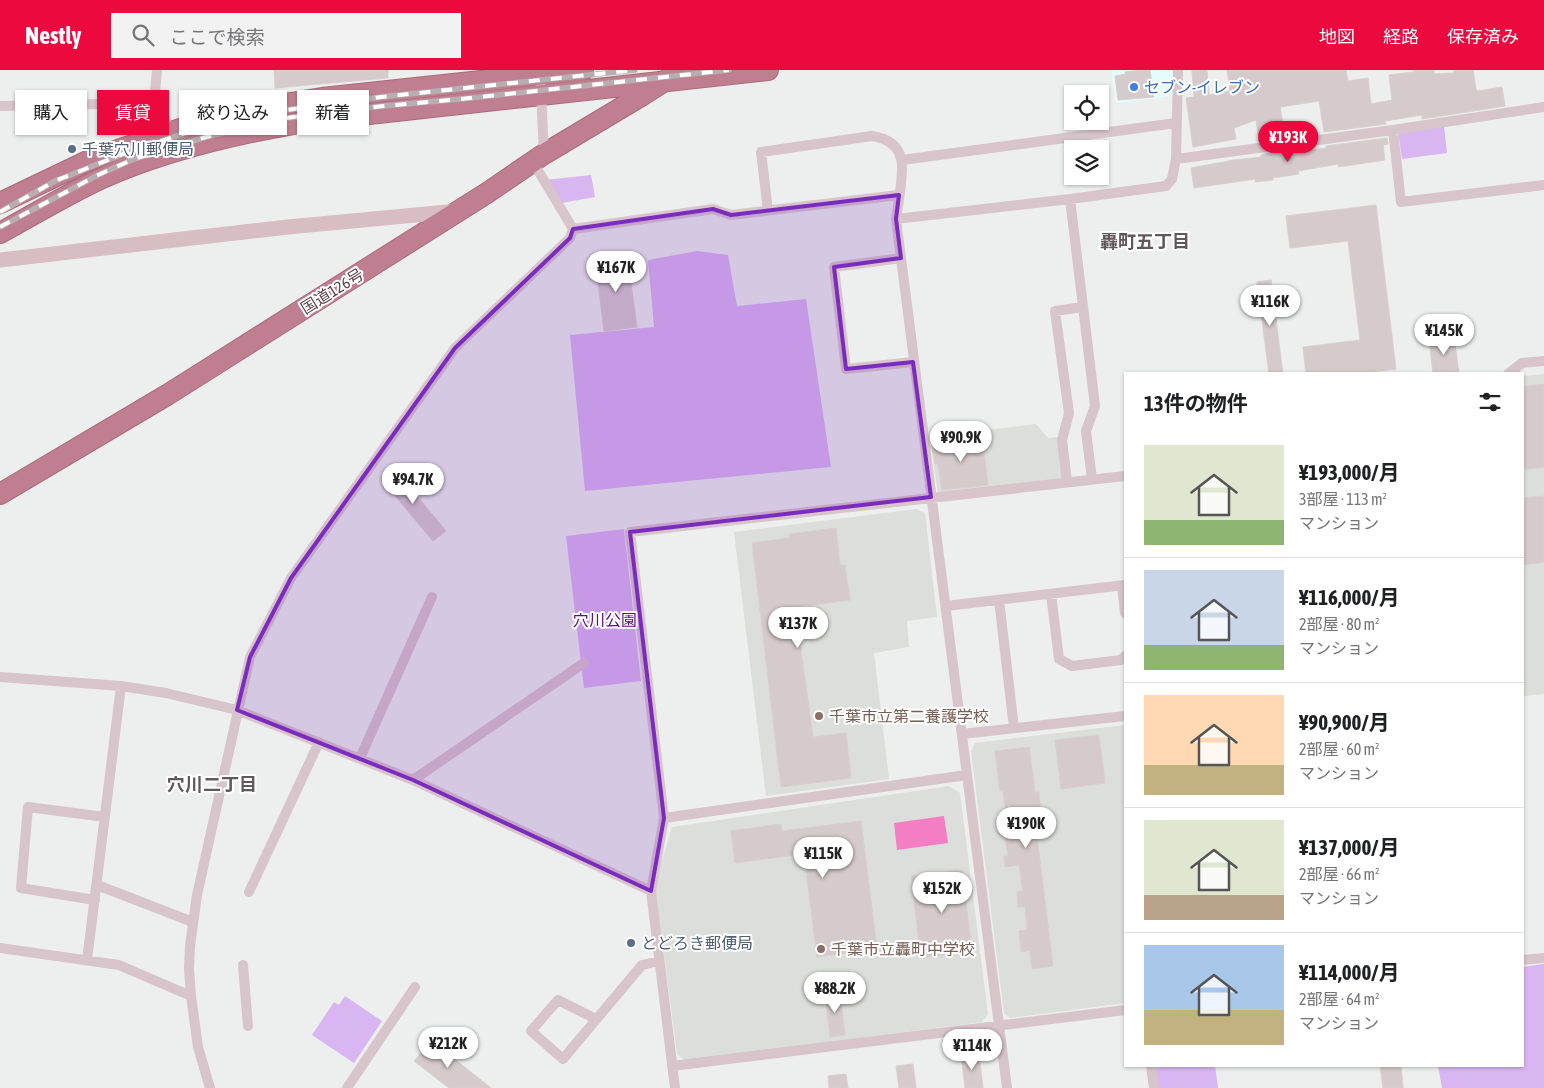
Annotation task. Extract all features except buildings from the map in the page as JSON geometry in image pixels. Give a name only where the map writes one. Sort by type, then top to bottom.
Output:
[{"type":"highway","points":[[169,132],[204,121],[286,103],[540,72],[583,70]]},
{"type":"highway","name":"国道126号","points":[[0,233],[101,179],[136,165],[208,143],[324,119],[541,95],[659,76],[682,70]]},
{"type":"highway","name":"国道126号","points":[[0,494],[167,395],[460,210],[538,158],[642,96],[659,76],[768,70]]},
{"type":"highway","points":[[0,204],[94,158],[160,135]]},
{"type":"street","points":[[155,90],[157,70]]},
{"type":"street","points":[[896,219],[1070,200],[1166,186],[1172,178],[1176,159],[1178,70]]},
{"type":"street","points":[[210,1088],[198,1047],[191,996],[189,969],[192,922],[250,657],[291,578],[455,348],[570,238],[573,229],[538,158],[541,95],[540,72]]},
{"type":"street","points":[[0,106],[97,104]]},
{"type":"street","points":[[1176,159],[1393,130],[1544,107]]},
{"type":"street","points":[[902,160],[1176,123]]},
{"type":"street","points":[[1393,130],[1402,202],[1544,185]]},
{"type":"street","points":[[768,210],[761,152],[872,136],[882,138],[894,145],[902,160],[896,219],[1006,1088]]},
{"type":"street","points":[[573,229],[713,209],[731,215],[899,195]]},
{"type":"street","points":[[1070,200],[1095,406],[1086,431],[1092,479]]},
{"type":"street","points":[[0,260],[288,227],[460,210]]},
{"type":"street","points":[[901,258],[834,267],[846,369],[913,362]]},
{"type":"street","points":[[1067,482],[1062,440],[1069,413],[1055,311],[1083,307]]},
{"type":"street","points":[[1511,372],[1522,364],[1544,361]]},
{"type":"street","points":[[675,1088],[650,891],[664,818],[630,532],[1124,476]]},
{"type":"street","points":[[946,606],[1123,586],[1124,600]]},
{"type":"street","points":[[1051,594],[1059,659],[1072,666],[1121,660],[1124,657]]},
{"type":"street","points":[[360,758],[432,597]]},
{"type":"street","points":[[999,600],[1014,728]]},
{"type":"street","points":[[413,780],[584,663]]},
{"type":"street","points":[[0,677],[122,686],[166,693],[237,710],[413,780],[650,891]]},
{"type":"street","points":[[87,960],[122,686]]},
{"type":"street","points":[[962,734],[1124,716]]},
{"type":"street","points":[[249,892],[319,742]]},
{"type":"street","points":[[664,818],[967,776]]},
{"type":"street","points":[[95,900],[21,888],[28,807],[105,817]]},
{"type":"street","points":[[97,885],[192,922]]},
{"type":"street","points":[[0,948],[118,965],[191,996]]},
{"type":"street","points":[[1524,960],[1544,958]]},
{"type":"street","points":[[596,1019],[558,1000],[531,1031],[563,1059],[642,965],[659,961]]},
{"type":"street","points":[[243,965],[248,1026]]},
{"type":"street","points":[[347,1088],[415,987]]},
{"type":"street","points":[[672,1066],[1124,1010]]},
{"type":"street","points":[[1151,1067],[1154,1088]]},
{"type":"highlighted area","points":[[899,195],[896,219],[901,258],[834,267],[846,369],[913,362],[931,497],[630,532],[664,818],[651,891],[413,780],[237,710],[250,657],[291,578],[455,348],[570,238],[573,229],[713,209],[731,215]]},
{"type":"shaded area","points":[[1111,70],[1174,70],[1173,96],[1116,103]]},
{"type":"shaded area","points":[[1544,374],[1544,694],[1524,696],[1524,376]]},
{"type":"shaded area","points":[[1036,424],[1048,438],[1058,437],[1063,482],[938,494],[930,437]]},
{"type":"shaded area","name":"千葉市立第二養護学校","points":[[916,509],[925,513],[937,617],[907,621],[909,647],[874,653],[889,779],[766,796],[734,532]]},
{"type":"shaded area","points":[[1124,725],[1124,1003],[1010,1018],[1004,1013],[971,751],[975,743]]},
{"type":"shaded area","name":"千葉市立轟町中学校","points":[[949,786],[960,793],[988,1014],[982,1022],[685,1060],[677,1054],[655,885],[672,827]]},
{"type":"shaded area","points":[[944,816],[948,843],[897,850],[894,823]]},
{"type":"green space","points":[[1444,126],[1447,153],[1402,159],[1398,131]]},
{"type":"green space","points":[[591,175],[595,197],[556,204],[545,180]]},
{"type":"green space","points":[[697,251],[728,255],[737,306],[806,299],[831,467],[585,491],[570,335],[654,327],[648,260]]},
{"type":"green space","name":"穴川公園","points":[[624,529],[641,681],[584,688],[566,536]]},
{"type":"green space","points":[[1544,964],[1544,1088],[1442,1088],[1438,1067],[1524,1067],[1524,967]]},
{"type":"green space","points":[[345,996],[382,1021],[354,1063],[312,1035],[334,1002],[339,1005]]},
{"type":"green space","points":[[1155,1067],[1215,1067],[1218,1088],[1158,1088]]},
{"type":"railway","points":[[0,212],[55,181],[133,150],[204,127],[286,110],[381,97],[635,70]]},
{"type":"railway","points":[[0,227],[98,175],[134,159],[206,137],[286,118],[729,70]]},
{"type":"place","name":"セブン-イレブン","points":[[1134,87]]},
{"type":"place","name":"千葉穴川郵便局","points":[[72,149]]},
{"type":"place","name":"千葉市立第二養護学校","points":[[819,716]]},
{"type":"place","name":"とどろき郵便局","points":[[631,943]]},
{"type":"place","name":"千葉市立轟町中学校","points":[[821,949]]},
{"type":"district","name":"轟町五丁目","points":[[1145,241]]},
{"type":"district","name":"穴川二丁目","points":[[212,784]]}]
